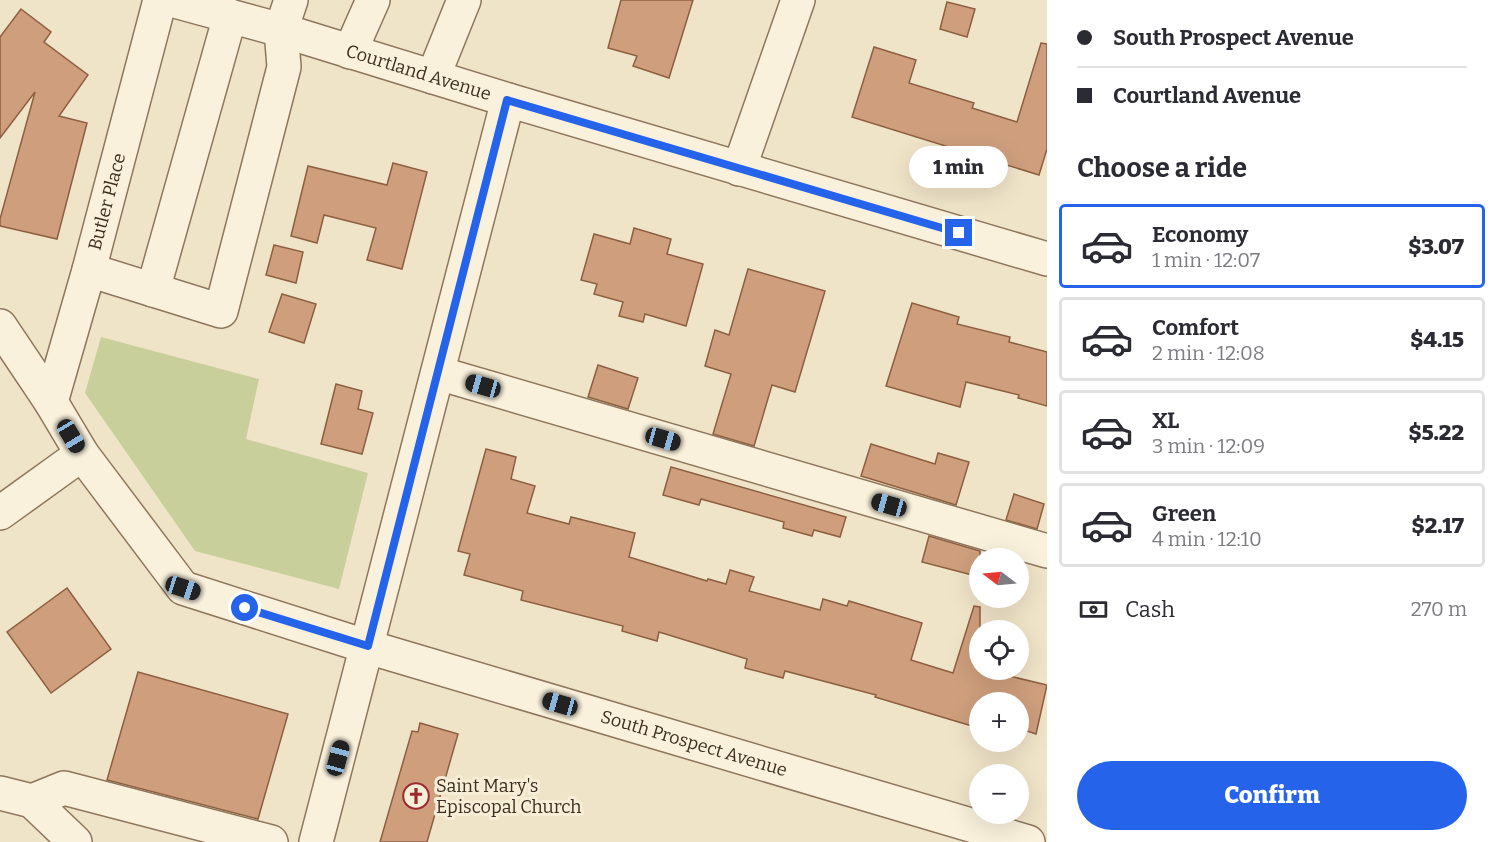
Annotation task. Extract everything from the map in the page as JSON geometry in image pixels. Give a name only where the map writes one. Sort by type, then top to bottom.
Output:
[{"type":"street","name":"Butler Place","points":[[51,402],[89,270],[160,0]]},
{"type":"street","name":"Courtland Avenue","points":[[171,0],[281,30],[507,100],[1047,259]]},
{"type":"street","points":[[89,270],[221,311],[284,67],[281,30],[291,0]]},
{"type":"street","points":[[350,52],[373,0]]},
{"type":"street","points":[[434,77],[464,0]]},
{"type":"street","points":[[739,169],[798,0]]},
{"type":"street","points":[[153,290],[230,16]]},
{"type":"street","points":[[316,842],[507,100]]},
{"type":"street","name":"South Prospect Avenue","points":[[0,326],[51,402],[81,454],[183,588],[368,646],[1028,842]]},
{"type":"street","points":[[438,373],[1047,551]]},
{"type":"street","points":[[0,513],[81,454]]},
{"type":"street","points":[[32,801],[64,788],[271,842]]},
{"type":"street","points":[[0,793],[32,801],[75,842]]},
{"type":"green space","points":[[101,337],[259,379],[246,439],[368,473],[339,589],[195,551],[85,393]]},
{"type":"building","points":[[621,0],[693,0],[669,78],[633,66],[637,56],[608,48]]},
{"type":"building","points":[[947,2],[975,9],[967,37],[940,29]]},
{"type":"building","points":[[21,9],[51,32],[44,42],[88,75],[59,116],[87,123],[57,239],[0,226],[35,92],[0,138],[0,37]]},
{"type":"building","points":[[1041,43],[1047,44],[1047,149],[1039,175],[852,117],[874,47],[916,60],[909,83],[974,103],[972,108],[1017,122]]},
{"type":"building","points":[[393,163],[427,172],[402,269],[367,260],[376,228],[324,215],[317,243],[291,236],[308,166],[387,185]]},
{"type":"building","points":[[634,228],[671,239],[667,254],[703,264],[686,326],[645,314],[643,322],[619,316],[623,302],[594,294],[597,284],[581,280],[594,234],[630,244]]},
{"type":"building","points":[[274,245],[303,252],[296,283],[266,275]]},
{"type":"building","points":[[748,269],[825,291],[795,392],[772,385],[754,446],[713,434],[731,374],[705,366],[715,330],[729,335]]},
{"type":"building","points":[[282,294],[316,304],[304,343],[269,332]]},
{"type":"building","points":[[912,303],[959,317],[957,324],[1010,337],[1009,342],[1047,352],[1047,406],[1018,398],[1019,395],[966,382],[960,407],[886,386]]},
{"type":"building","points":[[598,365],[638,378],[628,409],[588,397]]},
{"type":"building","points":[[336,384],[362,391],[358,409],[373,413],[362,454],[321,444]]},
{"type":"building","points":[[871,444],[935,464],[938,453],[969,462],[956,505],[861,476]]},
{"type":"building","points":[[486,449],[516,457],[511,479],[535,486],[527,513],[569,524],[571,517],[635,533],[629,557],[707,581],[708,579],[726,584],[730,570],[754,577],[749,591],[820,610],[823,599],[847,606],[849,601],[922,623],[911,660],[953,673],[969,622],[969,680],[1026,680],[1047,685],[1036,734],[1029,732],[1029,692],[969,692],[969,725],[875,697],[876,695],[785,671],[783,678],[745,668],[747,659],[659,632],[657,641],[622,631],[623,626],[521,600],[523,591],[464,575],[470,554],[458,551]]},
{"type":"building","points":[[671,467],[846,517],[840,537],[814,530],[812,536],[783,528],[784,522],[701,499],[699,505],[663,495]]},
{"type":"building","points":[[1014,494],[1044,504],[1037,529],[1006,520]]},
{"type":"building","points":[[929,536],[970,548],[969,574],[922,562]]},
{"type":"building","points":[[67,588],[111,649],[51,693],[7,632]]},
{"type":"building","points":[[973,608],[980,608],[980,620],[970,620]]},
{"type":"building","points":[[138,672],[288,714],[258,819],[107,780]]},
{"type":"building","name":"Saint Mary's Episcopal Church","points":[[420,723],[458,734],[427,842],[380,842],[412,731],[418,732]]},
{"type":"place","name":"Saint Mary's Episcopal Church","points":[[416,796]]},
{"type":"route","points":[[245,608],[368,646],[507,100],[959,233]]}]
